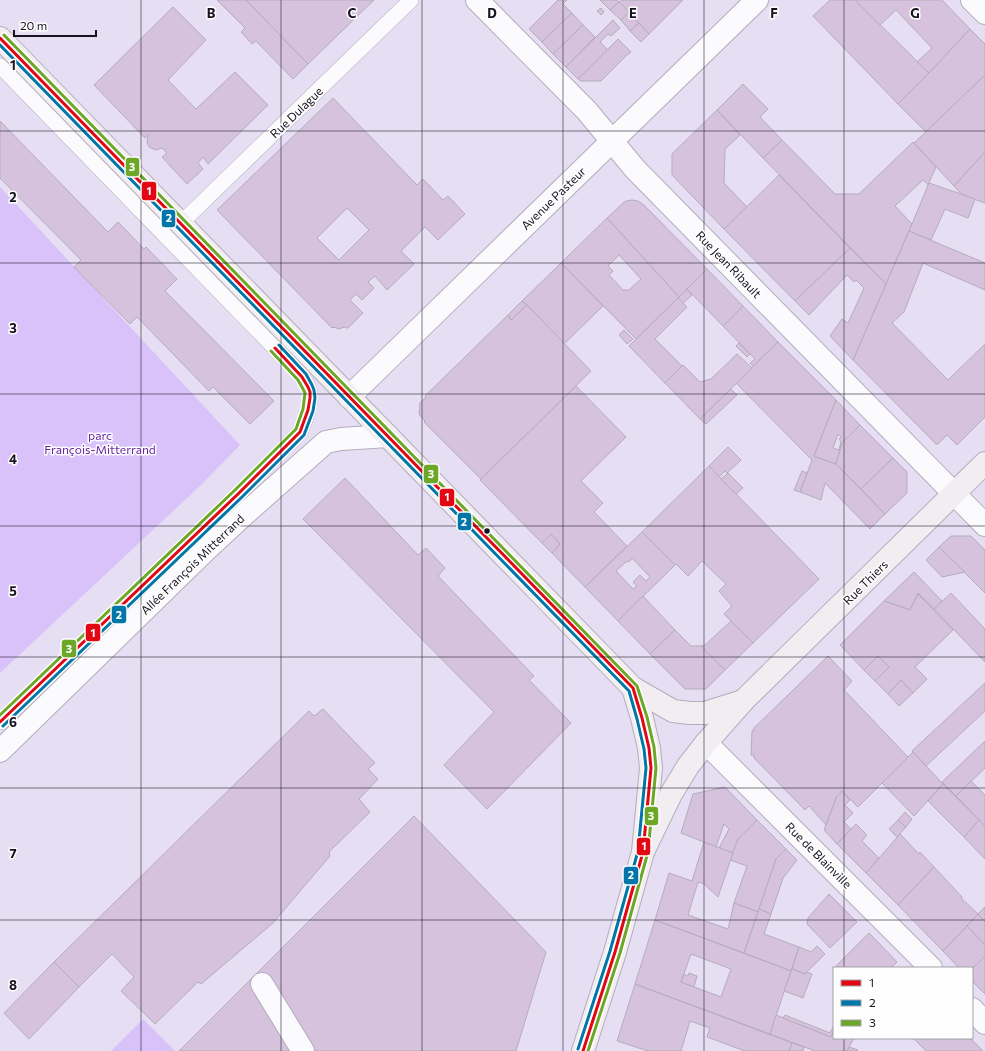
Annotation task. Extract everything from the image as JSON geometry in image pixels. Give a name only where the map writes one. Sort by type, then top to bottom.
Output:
[{"type":"main road","points":[[0,38],[633,688],[649,748],[650,768],[643,852],[615,952],[583,1051]]},
{"type":"main road","name":"Rue Thiers","points":[[643,852],[688,766],[706,743],[744,700],[985,463]]},
{"type":"main road","name":"Rue Thiers","points":[[633,688],[673,712],[705,712],[744,700]]},
{"type":"street","name":"Rue Jean Ribault","points":[[477,0],[587,111],[635,169],[985,525]]},
{"type":"street","name":"Avenue Pasteur","points":[[349,397],[757,0]]},
{"type":"street","points":[[972,0],[985,13]]},
{"type":"street","name":"Allée François Mitterrand","points":[[0,752],[207,549],[246,512],[326,442],[341,439],[388,436]]},
{"type":"street","name":"Rue de Blainville","points":[[706,743],[930,967]]},
{"type":"street","points":[[262,984],[303,1051]]},
{"type":"street","points":[[973,1010],[985,1022]]},
{"type":"lane","name":"Rue Dulague","points":[[180,224],[411,0]]},
{"type":"lane","points":[[0,66],[297,371],[309,387],[310,400],[306,420],[300,432],[238,494],[0,722]]},
{"type":"green space","name":"parc François-Mitterrand","points":[[0,187],[240,445],[201,485],[0,673]]},
{"type":"green space","points":[[143,1019],[175,1051],[111,1051]]},
{"type":"building","points":[[217,0],[246,0],[308,64],[293,79],[256,41],[252,44],[241,32],[245,28]]},
{"type":"building","points":[[246,0],[374,0],[308,64]]},
{"type":"building","points":[[558,0],[567,0],[563,4],[572,13],[542,42],[529,29]]},
{"type":"building","points":[[600,0],[617,0],[619,2],[610,10]]},
{"type":"building","points":[[622,0],[683,0],[649,34],[619,2]]},
{"type":"building","points":[[830,0],[855,0],[929,73],[898,104],[813,16]]},
{"type":"building","points":[[855,0],[942,0],[970,29],[929,73],[917,62],[932,48],[896,10],[880,25]]},
{"type":"building","points":[[619,2],[629,12],[621,20],[610,10]]},
{"type":"building","points":[[173,7],[206,40],[168,80],[196,109],[235,72],[268,105],[208,164],[203,157],[198,163],[203,169],[187,184],[162,157],[167,153],[162,148],[156,150],[149,147],[147,142],[148,134],[145,138],[94,85]]},
{"type":"building","points":[[601,8],[604,12],[601,15],[597,11]]},
{"type":"building","points":[[629,12],[639,23],[630,31],[621,20]]},
{"type":"building","points":[[572,13],[583,25],[553,54],[542,42]]},
{"type":"building","points":[[613,20],[620,28],[611,36],[608,34],[600,42],[608,50],[578,79],[566,67]]},
{"type":"building","points":[[639,23],[649,34],[641,42],[630,31]]},
{"type":"building","points":[[583,25],[595,37],[566,67],[553,54]]},
{"type":"building","points":[[970,29],[985,44],[985,75],[926,132],[898,104]]},
{"type":"building","points":[[618,39],[631,52],[601,81],[581,81],[578,79]]},
{"type":"building","points":[[985,75],[985,152],[954,186],[914,143]]},
{"type":"building","points":[[743,84],[768,109],[760,117],[782,140],[763,158],[717,110]]},
{"type":"building","points":[[333,98],[417,185],[423,179],[443,200],[448,196],[465,214],[438,240],[425,227],[401,251],[414,264],[387,290],[375,276],[368,282],[374,288],[362,300],[356,294],[350,300],[363,313],[348,328],[345,327],[338,329],[335,327],[332,328],[217,210]],"holes":[[[347,208],[369,230],[339,260],[317,238]]]},
{"type":"building","points":[[717,110],[740,135],[725,149],[724,183],[747,207],[724,229],[672,175],[672,154]]},
{"type":"building","points":[[0,121],[108,232],[118,222],[144,249],[146,247],[177,279],[165,291],[274,401],[250,424],[213,387],[209,391],[137,317],[130,324],[74,267],[81,260],[0,178]]},
{"type":"building","points":[[782,140],[835,194],[859,194],[913,142],[936,167],[928,185],[923,180],[895,206],[912,224],[886,284],[763,158]]},
{"type":"building","points":[[985,152],[985,203],[962,195],[954,186]]},
{"type":"building","points":[[779,175],[850,248],[795,301],[724,229]]},
{"type":"building","points":[[929,183],[975,199],[968,218],[945,209],[931,240],[909,231]]},
{"type":"building","points":[[632,200],[638,201],[644,205],[707,269],[679,297],[607,218],[623,203]]},
{"type":"building","points":[[607,218],[679,297],[636,339],[561,263]],"holes":[[[619,255],[641,279],[629,290],[623,290],[609,275],[613,271],[608,266]]]},
{"type":"building","points":[[909,231],[985,263],[985,290],[923,263],[904,312],[892,323],[948,380],[985,344],[985,417],[957,445],[947,435],[938,444],[936,444],[853,360]]},
{"type":"building","points":[[850,248],[886,284],[853,360],[830,336],[842,319],[848,323],[864,288],[856,280],[854,282],[847,275],[809,315],[795,301]]},
{"type":"building","points":[[561,263],[603,306],[564,344],[522,301]]},
{"type":"building","points":[[707,269],[743,306],[723,326],[687,289]]},
{"type":"building","points":[[687,289],[692,295],[683,303],[678,298]]},
{"type":"building","points":[[678,298],[687,307],[655,339],[682,366],[665,383],[629,346]]},
{"type":"building","points":[[522,301],[527,305],[511,320],[508,315]]},
{"type":"building","points":[[527,305],[591,371],[481,479],[424,422],[425,421],[419,414],[420,403],[426,397],[425,396],[508,315],[511,320]]},
{"type":"building","points":[[743,306],[778,342],[753,366],[750,363],[755,359],[723,326]]},
{"type":"building","points":[[624,330],[633,339],[627,344],[619,335]]},
{"type":"building","points":[[778,342],[836,400],[814,456],[836,464],[885,514],[870,529],[825,483],[821,500],[800,492],[812,460],[736,383]]},
{"type":"building","points":[[739,343],[750,354],[747,357],[736,346]]},
{"type":"building","points":[[737,354],[752,368],[700,419],[665,383],[683,365],[700,382],[711,379]]},
{"type":"building","points":[[576,386],[626,437],[581,481],[603,503],[594,512],[627,546],[585,587],[552,553],[560,544],[551,534],[542,543],[480,480]]},
{"type":"building","points":[[731,389],[737,395],[706,424],[700,419]]},
{"type":"building","points":[[836,400],[860,425],[842,443],[836,464],[814,456]],"holes":[[[838,434],[841,437],[839,439],[841,442],[839,450],[833,448]]]},
{"type":"building","points":[[860,425],[893,458],[861,489],[836,464],[842,443]]},
{"type":"building","points":[[728,447],[741,460],[727,473],[725,471],[719,477],[709,466]]},
{"type":"building","points":[[893,458],[907,472],[907,493],[885,514],[861,489]]},
{"type":"building","points":[[709,466],[819,579],[753,643],[724,614],[732,606],[719,591],[726,584],[702,561],[688,576],[642,532]]},
{"type":"building","points":[[802,471],[807,473],[800,492],[794,490]]},
{"type":"building","points":[[728,473],[743,488],[736,494],[721,479]]},
{"type":"building","points":[[345,478],[418,555],[426,548],[445,568],[438,576],[534,676],[529,680],[571,723],[487,809],[444,765],[494,712],[303,519]]},
{"type":"building","points":[[642,532],[675,565],[618,621],[585,587]],"holes":[[[632,558],[650,577],[646,581],[640,575],[633,582],[637,586],[633,589],[616,571]]]},
{"type":"building","points":[[551,534],[560,544],[552,553],[542,543]]},
{"type":"building","points":[[951,536],[971,536],[985,550],[985,593],[939,547]]},
{"type":"building","points":[[939,547],[965,572],[942,577],[926,560]]},
{"type":"building","points":[[914,572],[942,601],[934,609],[918,593],[910,610],[884,601]]},
{"type":"building","points":[[951,593],[985,629],[985,662],[934,609]]},
{"type":"building","points":[[918,594],[953,630],[915,667],[927,679],[913,693],[901,680],[888,694],[875,681],[889,667],[878,656],[864,670],[840,645],[884,601],[910,610]]},
{"type":"building","points":[[643,596],[675,630],[650,654],[618,621]]},
{"type":"building","points":[[731,621],[753,643],[725,670],[701,646],[705,645]]},
{"type":"building","points":[[675,630],[691,646],[701,646],[725,670],[706,689],[685,689],[650,654]]},
{"type":"building","points":[[828,656],[852,681],[844,690],[908,757],[858,807],[842,791],[837,796],[826,825],[809,806],[805,810],[754,758],[754,755],[751,755],[753,729]]},
{"type":"building","points":[[878,656],[889,667],[875,681],[864,670]]},
{"type":"building","points":[[901,680],[913,693],[899,706],[888,694]]},
{"type":"building","points":[[985,683],[985,711],[926,766],[912,751]]},
{"type":"building","points":[[323,709],[375,763],[368,769],[378,779],[359,799],[370,812],[329,852],[330,856],[273,923],[201,984],[198,982],[155,1024],[121,991],[134,977],[112,954],[79,987],[54,962],[309,711],[314,716]]},
{"type":"building","points":[[985,741],[985,768],[956,796],[942,782]]},
{"type":"building","points":[[913,752],[943,784],[914,816],[882,783]]},
{"type":"building","points":[[971,781],[985,795],[985,826],[956,796]]},
{"type":"building","points":[[943,784],[979,820],[964,837],[928,801]]},
{"type":"building","points":[[725,787],[757,820],[738,839],[733,853],[719,848],[729,829],[724,824],[716,847],[681,833],[693,794]]},
{"type":"building","points":[[842,791],[850,800],[845,805],[853,813],[844,822],[851,829],[837,844],[824,830],[837,796]]},
{"type":"building","points":[[905,812],[912,819],[906,827],[898,820]]},
{"type":"building","points":[[414,816],[546,952],[516,1051],[179,1051]]},
{"type":"building","points":[[757,820],[786,849],[776,859],[758,912],[734,903],[747,866],[730,860],[738,839]]},
{"type":"building","points":[[898,820],[906,827],[897,837],[889,829]]},
{"type":"building","points":[[979,820],[985,826],[985,859],[964,837]]},
{"type":"building","points":[[856,824],[867,835],[862,841],[879,858],[866,873],[837,844]]},
{"type":"building","points":[[900,834],[934,867],[898,905],[866,873]]},
{"type":"building","points":[[704,842],[733,853],[718,897],[704,884],[698,882],[688,915],[728,929],[734,903],[758,912],[744,953],[655,920],[669,873],[692,881]]},
{"type":"building","points":[[786,849],[797,860],[783,878],[771,914],[759,909],[776,859]]},
{"type":"building","points":[[934,867],[962,897],[961,898],[978,914],[943,951],[898,905]]},
{"type":"building","points":[[829,894],[857,922],[830,948],[807,924],[808,918]]},
{"type":"building","points":[[985,907],[985,922],[978,914]]},
{"type":"building","points":[[759,909],[771,914],[764,934],[799,947],[791,971],[744,953]]},
{"type":"building","points":[[978,914],[985,922],[985,945],[967,926]]},
{"type":"building","points":[[655,920],[791,971],[770,1034],[635,984]],"holes":[[[691,954],[731,969],[721,997],[681,982]]]},
{"type":"building","points":[[967,926],[985,945],[985,956],[973,968],[958,967],[943,951]]},
{"type":"building","points":[[869,933],[897,962],[892,967],[836,966]]},
{"type":"building","points":[[817,946],[825,954],[805,974],[792,969],[799,947],[811,952]]},
{"type":"building","points":[[985,956],[985,994],[973,982],[973,968]]},
{"type":"building","points":[[54,962],[79,987],[29,1039],[4,1013]]},
{"type":"building","points":[[792,969],[805,974],[807,972],[812,974],[803,998],[784,991]]},
{"type":"building","points":[[689,973],[697,976],[694,987],[681,982],[684,974],[688,976]]},
{"type":"building","points":[[635,984],[792,1043],[789,1051],[745,1051],[707,1037],[710,1028],[690,1021],[681,1051],[648,1051],[617,1041]]},
{"type":"building","points":[[776,1015],[831,1037],[833,1032],[833,1039],[853,1039],[847,1051],[815,1051],[770,1034]]},
{"type":"building","points":[[785,1015],[830,1033],[833,1027],[833,1032],[831,1037],[783,1018]]},
{"type":"building","points":[[914,1039],[971,1039],[983,1051],[926,1051]]},
{"type":"building","points":[[792,1043],[804,1047],[803,1051],[789,1051]]},
{"type":"building","points":[[849,1047],[858,1050],[847,1051]]},
{"type":"transit line","name":"3","points":[[4,35],[637,686],[647,717],[654,747],[656,768],[648,852],[620,953],[588,1051]]},
{"type":"transit line","name":"1","points":[[0,38],[633,688],[649,748],[651,768],[643,852],[615,952],[583,1051]]},
{"type":"transit line","name":"2","points":[[0,45],[629,691],[644,749],[646,768],[638,851],[610,951],[578,1049]]},
{"type":"transit line","name":"2","points":[[3,726],[241,498],[304,435],[313,411],[315,398],[314,390],[306,374],[279,345]]},
{"type":"transit line","name":"1","points":[[0,722],[238,494],[300,432],[308,410],[310,392],[302,377],[275,348]]},
{"type":"transit line","name":"3","points":[[0,715],[235,490],[296,429],[303,409],[305,393],[298,380],[271,351]]}]
